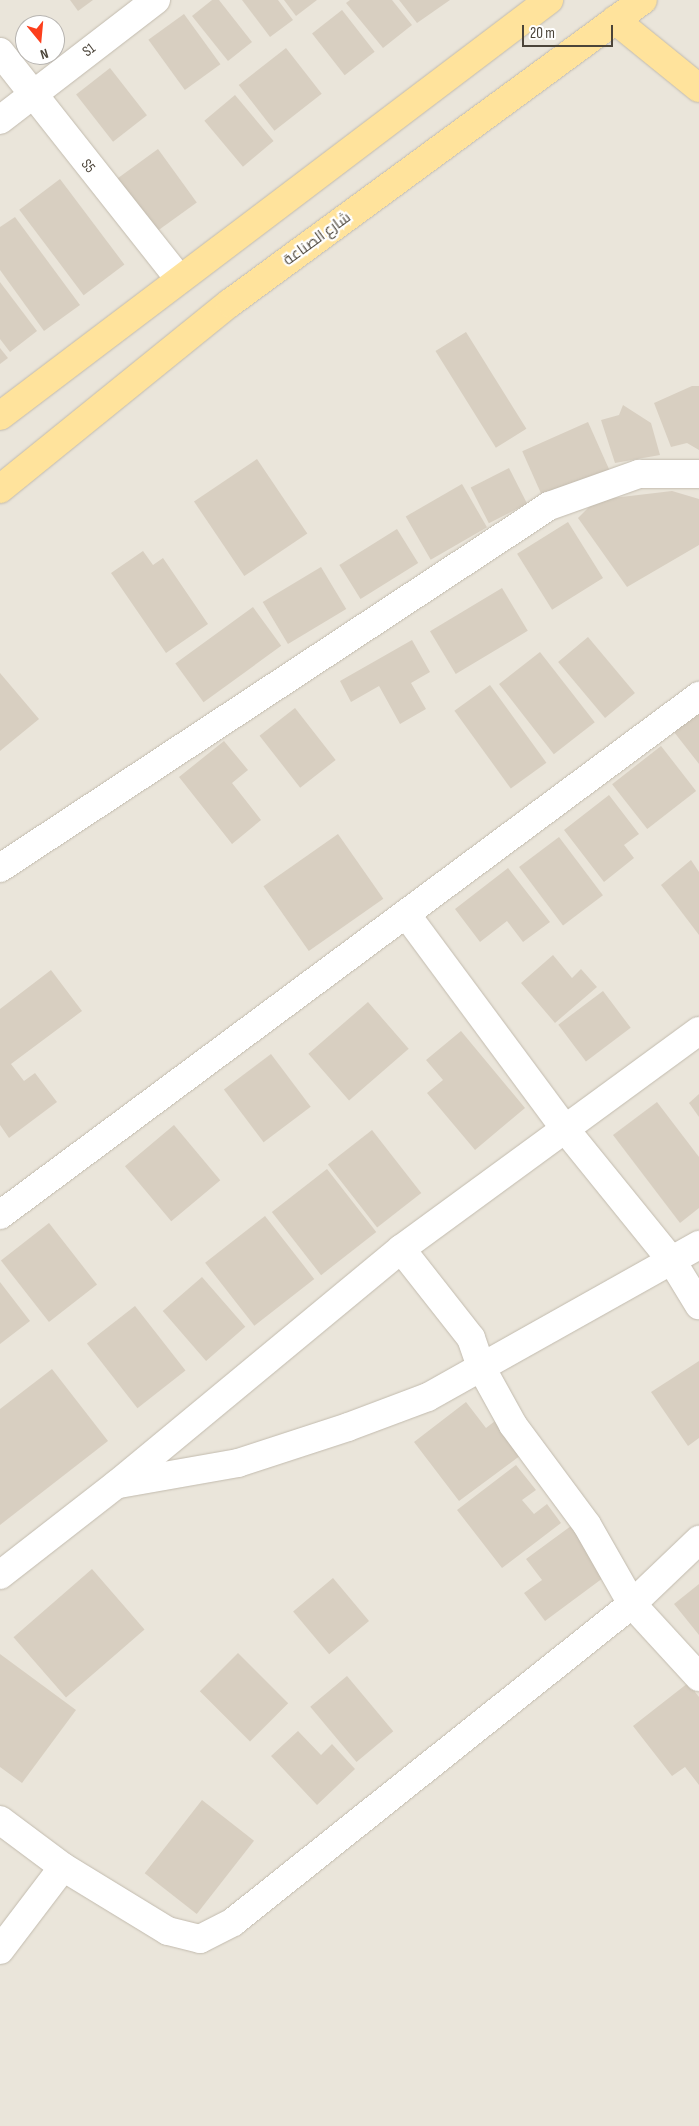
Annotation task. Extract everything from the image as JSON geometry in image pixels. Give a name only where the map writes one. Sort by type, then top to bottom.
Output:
[{"type":"main road","points":[[0,416],[178,279],[549,0]]},
{"type":"main road","name":"شارع الصناعة","points":[[0,489],[230,303],[643,0]]},
{"type":"main road","points":[[615,20],[698,83]]},
{"type":"street","name":"S1","points":[[0,120],[31,94],[156,0]]},
{"type":"street","name":"S5","points":[[0,52],[31,94],[178,279]]},
{"type":"street","points":[[0,868],[548,506],[639,474],[699,474]]},
{"type":"street","points":[[0,1215],[699,696]]},
{"type":"street","points":[[406,914],[565,1129],[672,1261],[699,1305]]},
{"type":"street","points":[[0,1576],[118,1484],[401,1249],[699,1031]]},
{"type":"street","points":[[118,1484],[238,1463],[339,1430],[428,1397],[699,1245]]},
{"type":"street","points":[[401,1249],[471,1338],[481,1367],[513,1425],[587,1525],[632,1604],[699,1677]]},
{"type":"street","points":[[0,1820],[63,1867],[168,1931],[200,1939],[233,1922],[632,1604],[699,1540]]},
{"type":"street","points":[[0,1950],[63,1867]]},
{"type":"shaded area","points":[[0,0],[699,0],[699,2126],[0,2126]]},
{"type":"building","points":[[70,0],[93,0],[78,11]]},
{"type":"building","points":[[212,0],[219,0],[252,42],[228,61],[192,16]]},
{"type":"building","points":[[242,0],[278,0],[293,20],[270,37]]},
{"type":"building","points":[[284,0],[317,0],[296,16]]},
{"type":"building","points":[[350,0],[392,0],[412,25],[383,48],[346,3]]},
{"type":"building","points":[[399,0],[450,0],[417,23]]},
{"type":"building","points":[[342,10],[375,52],[345,75],[312,33]]},
{"type":"building","points":[[184,14],[220,64],[185,90],[148,40]]},
{"type":"building","points":[[286,48],[322,94],[274,131],[239,85]]},
{"type":"building","points":[[110,68],[147,115],[113,142],[76,94]]},
{"type":"building","points":[[235,95],[274,141],[243,167],[204,121]]},
{"type":"building","points":[[158,149],[197,202],[156,232],[117,179]]},
{"type":"building","points":[[60,179],[124,264],[84,295],[19,210]]},
{"type":"building","points":[[15,217],[80,305],[44,331],[0,270],[0,227]]},
{"type":"building","points":[[0,282],[37,331],[10,352],[0,339]]},
{"type":"building","points":[[466,332],[526,429],[496,448],[435,351]]},
{"type":"building","points":[[0,348],[8,358],[0,364]]},
{"type":"building","points":[[692,386],[699,386],[699,450],[687,443],[671,447],[654,403]]},
{"type":"building","points":[[623,405],[651,423],[660,455],[615,463],[601,420],[619,415]]},
{"type":"building","points":[[588,422],[610,471],[544,501],[522,451]]},
{"type":"building","points":[[257,459],[307,534],[244,576],[194,501]]},
{"type":"building","points":[[509,468],[527,504],[489,523],[471,488]]},
{"type":"building","points":[[462,484],[487,527],[431,560],[406,516]]},
{"type":"building","points":[[672,491],[699,499],[699,545],[627,587],[578,518],[596,500]]},
{"type":"building","points":[[568,522],[603,578],[552,610],[517,554]]},
{"type":"building","points":[[397,529],[418,563],[361,599],[339,565]]},
{"type":"building","points":[[143,551],[153,565],[163,558],[208,624],[166,653],[111,573]]},
{"type":"building","points":[[321,567],[346,609],[288,644],[263,602]]},
{"type":"building","points":[[502,588],[528,631],[456,674],[430,631]]},
{"type":"building","points":[[253,607],[281,646],[204,702],[175,663]]},
{"type":"building","points":[[588,637],[635,693],[605,718],[558,662]]},
{"type":"building","points":[[412,640],[430,672],[411,683],[426,709],[400,724],[379,686],[351,702],[340,681]]},
{"type":"building","points":[[540,652],[595,722],[554,754],[499,684]]},
{"type":"building","points":[[0,673],[39,719],[0,751]]},
{"type":"building","points":[[490,685],[546,763],[511,789],[454,711]]},
{"type":"building","points":[[295,708],[336,760],[300,788],[260,736]]},
{"type":"building","points":[[699,712],[699,764],[674,732]]},
{"type":"building","points":[[224,741],[248,770],[232,783],[261,820],[232,844],[179,777]]},
{"type":"building","points":[[661,746],[696,791],[647,829],[612,784]]},
{"type":"building","points":[[609,795],[639,834],[624,845],[634,858],[604,882],[564,830]]},
{"type":"building","points":[[338,834],[383,899],[309,951],[263,886]]},
{"type":"building","points":[[559,837],[603,895],[563,925],[519,867]]},
{"type":"building","points":[[691,860],[699,872],[699,935],[661,885]]},
{"type":"building","points":[[508,868],[550,922],[523,942],[507,921],[480,942],[455,909]]},
{"type":"building","points":[[553,955],[572,978],[581,969],[597,987],[555,1023],[521,983]]},
{"type":"building","points":[[51,970],[82,1011],[11,1064],[24,1081],[35,1073],[57,1102],[9,1138],[0,1125],[0,1009]]},
{"type":"building","points":[[603,991],[631,1028],[586,1061],[558,1025]]},
{"type":"building","points":[[368,1002],[409,1049],[349,1101],[308,1054]]},
{"type":"building","points":[[461,1031],[525,1108],[475,1150],[427,1093],[443,1080],[426,1060]]},
{"type":"building","points":[[271,1054],[311,1107],[264,1142],[224,1090]]},
{"type":"building","points":[[699,1094],[699,1117],[689,1103]]},
{"type":"building","points":[[657,1102],[699,1157],[699,1208],[680,1223],[613,1135]]},
{"type":"building","points":[[174,1125],[220,1180],[171,1221],[125,1166]]},
{"type":"building","points":[[372,1130],[421,1193],[377,1228],[328,1164]]},
{"type":"building","points":[[327,1169],[376,1232],[321,1275],[272,1212]]},
{"type":"building","points":[[265,1216],[314,1279],[254,1326],[205,1263]]},
{"type":"building","points":[[49,1223],[97,1284],[49,1322],[1,1261]]},
{"type":"building","points":[[202,1277],[245,1327],[206,1361],[163,1311]]},
{"type":"building","points":[[0,1282],[30,1321],[0,1344]]},
{"type":"building","points":[[135,1306],[185,1371],[137,1408],[87,1344]]},
{"type":"building","points":[[699,1361],[699,1438],[688,1446],[651,1392]]},
{"type":"building","points":[[52,1369],[108,1441],[0,1525],[0,1409]]},
{"type":"building","points":[[466,1402],[486,1428],[495,1421],[521,1455],[459,1501],[414,1442]]},
{"type":"building","points":[[516,1465],[536,1490],[522,1500],[534,1514],[547,1504],[561,1523],[502,1568],[457,1510]]},
{"type":"building","points":[[571,1526],[607,1575],[545,1621],[524,1593],[542,1580],[526,1559]]},
{"type":"building","points":[[92,1569],[144,1629],[66,1698],[14,1637]]},
{"type":"building","points":[[333,1578],[369,1621],[329,1654],[293,1611]]},
{"type":"building","points":[[699,1584],[699,1635],[674,1604]]},
{"type":"building","points":[[238,1653],[288,1703],[250,1741],[200,1691]]},
{"type":"building","points":[[0,1654],[76,1710],[22,1783],[0,1767]]},
{"type":"building","points":[[347,1676],[393,1731],[357,1762],[310,1707]]},
{"type":"building","points":[[688,1683],[699,1697],[699,1785],[685,1767],[672,1776],[633,1726]]},
{"type":"building","points":[[298,1731],[321,1755],[332,1744],[355,1769],[317,1805],[271,1756]]},
{"type":"building","points":[[202,1800],[254,1841],[197,1914],[145,1873]]}]
